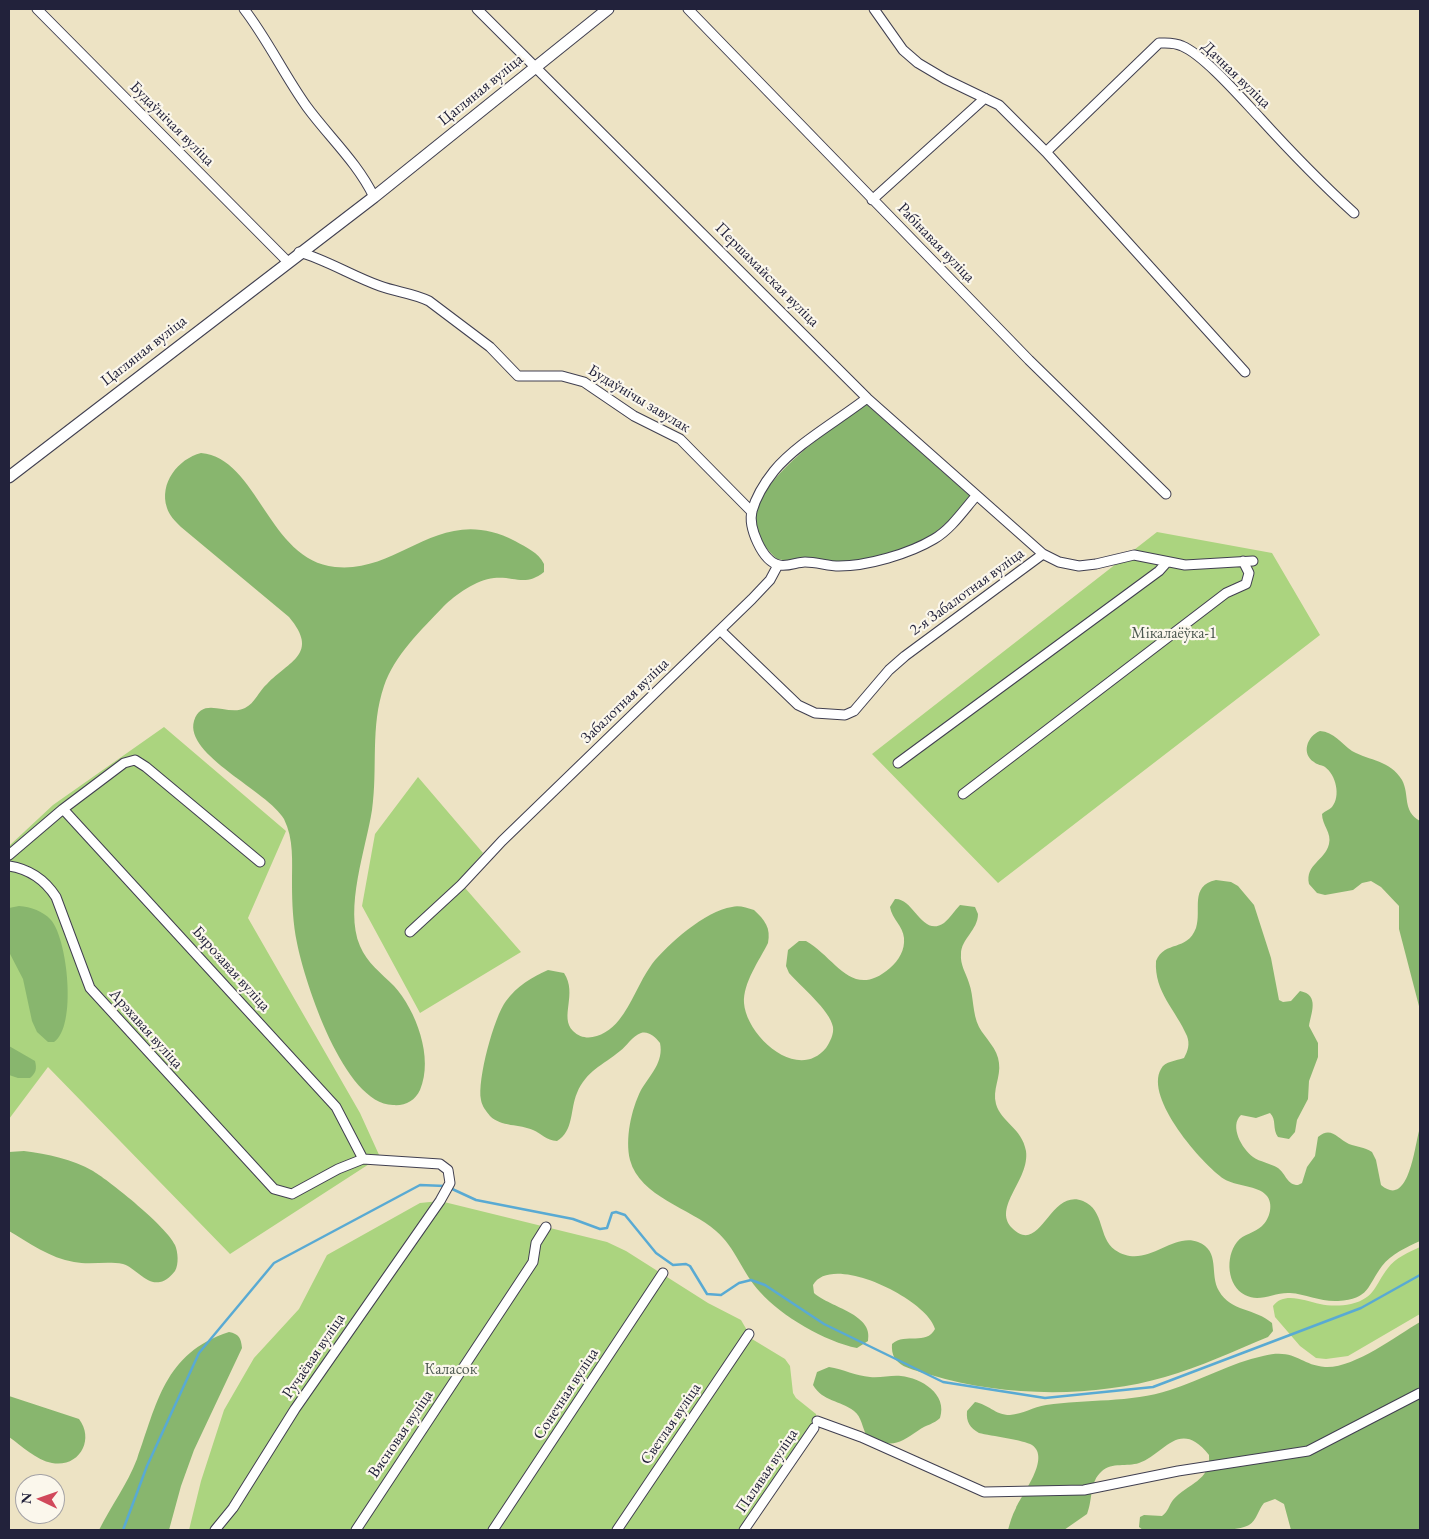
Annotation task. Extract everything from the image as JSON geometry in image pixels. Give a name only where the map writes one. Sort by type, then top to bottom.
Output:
[{"type":"street","name":"Будаўнічая вуліца","points":[[37,9],[286,262]]},
{"type":"street","points":[[244,9],[263,33],[306,105],[353,163],[374,197]]},
{"type":"street","name":"Першамайская вуліца","points":[[477,9],[751,280],[867,398],[1043,554]]},
{"type":"street","name":"Цагляная вуліца","points":[[9,477],[299,252],[374,197],[608,9]]},
{"type":"street","name":"Рабінавая вуліца","points":[[688,9],[1029,360],[1166,494]]},
{"type":"street","points":[[874,9],[903,50],[918,63],[999,105],[1046,152],[1245,372]]},
{"type":"street","name":"Дачная вуліца","points":[[1046,152],[1159,43],[1172,43],[1182,46],[1219,76],[1312,174],[1354,213]]},
{"type":"street","points":[[872,200],[985,98]]},
{"type":"street","name":"Будаўнічы завулак","points":[[299,252],[380,286],[419,296],[447,313],[490,347],[518,376],[562,376],[584,382],[642,421],[680,439],[752,512]]},
{"type":"street","points":[[867,398],[781,464],[768,480],[752,512],[754,527],[761,548],[770,560],[778,565],[803,562],[852,565],[873,561],[908,550],[942,534],[976,496]]},
{"type":"street","name":"2-я Забалотная вуліца","points":[[720,630],[786,696],[806,711],[836,716],[845,715],[854,710],[889,670],[906,656],[1043,554],[1059,562],[1079,566],[1134,555],[1194,565],[1253,561]]},
{"type":"street","points":[[963,794],[1226,593],[1246,584],[1248,573],[1243,561]]},
{"type":"street","points":[[898,763],[1162,569],[1167,562]]},
{"type":"street","name":"Забалотная вуліца","points":[[410,932],[461,885],[488,856],[765,586],[778,565]]},
{"type":"street","points":[[9,854],[63,809],[124,763],[135,760],[260,862]]},
{"type":"street","name":"Бярозавая вуліца","points":[[63,809],[336,1107],[363,1158]]},
{"type":"street","name":"Арэхавая вуліца","points":[[9,866],[34,874],[51,889],[78,956],[85,980],[95,995],[269,1184],[280,1192],[292,1194],[363,1158]]},
{"type":"street","name":"Ручаёвая вуліца","points":[[215,1530],[233,1508],[295,1409],[449,1186],[448,1170],[440,1164],[363,1158]]},
{"type":"street","name":"Вясновая вуліца","points":[[356,1530],[533,1262],[537,1239],[546,1227]]},
{"type":"street","name":"Сонечная вуліца","points":[[493,1530],[663,1273]]},
{"type":"street","name":"Светлая вуліца","points":[[617,1530],[749,1334]]},
{"type":"street","name":"Палявая вуліца","points":[[744,1530],[815,1425],[861,1437],[984,1492],[1084,1490],[1178,1471],[1308,1451],[1420,1393]]},
{"type":"green space","points":[[865,403],[971,497],[938,530],[922,541],[883,556],[861,560],[817,563],[777,559],[763,543],[755,524],[757,507],[766,490],[797,456]]},
{"type":"green space","points":[[201,453],[220,459],[237,472],[278,529],[294,547],[312,560],[335,567],[359,566],[381,560],[442,534],[464,530],[488,531],[515,541],[535,553],[544,564],[544,572],[531,579],[487,579],[467,588],[454,597],[426,624],[394,664],[384,686],[380,701],[376,732],[374,794],[358,878],[354,914],[356,931],[363,952],[370,963],[402,996],[416,1021],[424,1049],[424,1077],[420,1090],[412,1100],[402,1105],[393,1105],[375,1099],[358,1085],[343,1064],[318,1012],[301,961],[296,936],[293,906],[292,851],[284,819],[262,797],[214,760],[202,747],[194,734],[194,721],[198,713],[203,709],[238,710],[248,706],[264,687],[298,656],[302,640],[289,617],[181,527],[169,513],[165,499],[168,481],[172,473],[185,461]]},
{"type":"green space","name":"Мікалаёўка-1","points":[[1157,532],[1272,553],[1320,635],[998,883],[872,754]]},
{"type":"green space","points":[[164,727],[286,831],[248,918],[360,1113],[380,1157],[230,1254],[48,1067],[9,1119],[9,846],[53,805]]},
{"type":"green space","points":[[1320,731],[1333,736],[1352,751],[1392,768],[1402,780],[1411,812],[1420,821],[1420,1010],[1399,929],[1399,906],[1381,887],[1371,881],[1362,883],[1353,890],[1325,895],[1317,893],[1309,884],[1310,872],[1324,855],[1330,840],[1322,814],[1332,807],[1337,792],[1329,771],[1310,759],[1308,754],[1307,745],[1309,741],[1315,733]]},
{"type":"green space","points":[[418,777],[483,853],[459,881],[521,952],[420,1013],[362,906],[375,834]]},
{"type":"green space","points":[[1216,880],[1231,882],[1238,886],[1254,905],[1271,958],[1279,1000],[1283,1002],[1291,1001],[1300,991],[1310,996],[1313,1005],[1309,1026],[1318,1043],[1318,1057],[1309,1081],[1308,1099],[1297,1120],[1295,1132],[1289,1139],[1278,1137],[1270,1113],[1256,1118],[1241,1115],[1236,1125],[1238,1137],[1245,1149],[1256,1159],[1281,1170],[1291,1183],[1298,1185],[1302,1183],[1307,1167],[1315,1156],[1318,1137],[1327,1133],[1334,1134],[1349,1144],[1372,1152],[1376,1160],[1381,1185],[1391,1190],[1399,1188],[1410,1171],[1420,1128],[1420,1241],[1390,1258],[1382,1266],[1366,1290],[1356,1298],[1332,1301],[1284,1293],[1256,1298],[1239,1291],[1234,1285],[1230,1271],[1233,1248],[1240,1239],[1265,1223],[1270,1211],[1270,1202],[1263,1192],[1224,1179],[1202,1160],[1178,1129],[1168,1113],[1161,1096],[1158,1081],[1161,1069],[1168,1063],[1184,1058],[1188,1042],[1187,1036],[1158,982],[1156,961],[1165,950],[1182,943],[1192,935],[1196,928],[1199,893],[1208,883]]},
{"type":"green space","points":[[895,899],[902,900],[908,904],[924,922],[930,925],[936,926],[944,923],[960,905],[975,907],[978,914],[975,925],[962,949],[961,962],[971,988],[977,1022],[994,1048],[998,1058],[999,1073],[995,1094],[996,1104],[1002,1116],[1020,1136],[1026,1151],[1026,1162],[1023,1172],[1006,1211],[1007,1220],[1012,1228],[1022,1235],[1031,1234],[1038,1229],[1053,1211],[1071,1200],[1083,1201],[1090,1205],[1098,1217],[1110,1245],[1115,1250],[1126,1255],[1148,1254],[1188,1240],[1198,1242],[1210,1251],[1216,1284],[1224,1298],[1230,1303],[1265,1318],[1272,1323],[1273,1331],[1268,1337],[1178,1373],[1137,1384],[1108,1389],[1048,1392],[1018,1391],[988,1388],[917,1371],[898,1362],[892,1352],[892,1344],[897,1341],[926,1337],[935,1329],[929,1317],[916,1305],[878,1284],[858,1277],[839,1274],[823,1276],[813,1285],[814,1293],[858,1318],[868,1332],[868,1341],[857,1348],[818,1334],[792,1319],[760,1292],[748,1277],[729,1245],[716,1231],[655,1193],[636,1173],[630,1160],[629,1134],[637,1098],[660,1056],[660,1043],[652,1035],[647,1033],[638,1034],[623,1049],[585,1079],[577,1093],[569,1126],[557,1141],[528,1128],[494,1120],[483,1106],[480,1091],[484,1064],[496,1020],[506,1001],[520,986],[548,970],[564,973],[569,989],[569,1025],[579,1035],[585,1037],[597,1036],[609,1030],[619,1020],[647,971],[667,947],[710,915],[735,906],[754,910],[764,921],[769,933],[768,943],[752,972],[744,995],[747,1016],[763,1041],[775,1051],[788,1058],[801,1060],[814,1057],[826,1048],[832,1035],[833,1027],[831,1020],[821,1006],[789,973],[786,966],[788,950],[799,941],[806,941],[817,948],[845,973],[865,980],[877,977],[896,962],[904,947],[903,934],[890,907]]},
{"type":"green space","points":[[19,906],[36,910],[48,917],[57,930],[62,945],[68,983],[68,1002],[66,1019],[61,1033],[54,1042],[48,1042],[37,1032],[32,1021],[23,979],[9,952],[9,908]]},
{"type":"green space","points":[[9,1046],[35,1061],[36,1071],[30,1078],[18,1078],[9,1075]]},
{"type":"green space","points":[[24,1151],[51,1155],[77,1163],[93,1171],[125,1195],[170,1237],[175,1245],[178,1262],[174,1273],[169,1278],[155,1282],[146,1279],[123,1264],[80,1263],[65,1260],[40,1250],[9,1231],[9,1152]]},
{"type":"green space","name":"Каласок","points":[[440,1201],[607,1242],[626,1251],[708,1303],[741,1320],[752,1339],[785,1359],[790,1366],[793,1393],[796,1398],[816,1414],[817,1421],[748,1530],[189,1530],[201,1481],[224,1410],[254,1358],[299,1309],[327,1255],[420,1203]]},
{"type":"green space","points":[[1420,1247],[1420,1314],[1348,1356],[1326,1359],[1316,1358],[1300,1346],[1275,1317],[1273,1306],[1283,1299],[1295,1298],[1331,1305],[1347,1305],[1359,1301],[1374,1290],[1394,1261]]},
{"type":"green space","points":[[1420,1322],[1420,1530],[1291,1530],[1284,1504],[1275,1499],[1264,1503],[1252,1523],[1241,1528],[1214,1531],[1143,1530],[1139,1527],[1140,1517],[1144,1515],[1162,1516],[1166,1513],[1173,1500],[1202,1476],[1209,1464],[1209,1455],[1198,1444],[1189,1439],[1180,1439],[1139,1463],[1110,1467],[1102,1471],[1095,1480],[1087,1514],[1064,1530],[1008,1530],[1011,1519],[1037,1467],[1037,1451],[1028,1443],[979,1433],[971,1427],[967,1418],[967,1411],[975,1402],[1005,1415],[1010,1415],[1046,1405],[1124,1399],[1155,1394],[1182,1386],[1239,1363],[1274,1354],[1290,1355],[1316,1366],[1336,1366],[1361,1357]]},
{"type":"green space","points":[[229,1332],[239,1337],[242,1348],[194,1450],[181,1486],[169,1530],[99,1530],[133,1469],[166,1383],[190,1353],[207,1341]]},
{"type":"green space","points":[[829,1367],[865,1376],[901,1376],[917,1380],[931,1389],[936,1395],[940,1402],[940,1418],[906,1439],[894,1443],[883,1443],[867,1436],[859,1416],[854,1411],[822,1395],[813,1385],[817,1372]]},
{"type":"green space","points":[[9,1396],[79,1419],[84,1427],[85,1435],[82,1451],[70,1461],[52,1463],[35,1456],[9,1437]]},
{"type":"waterway","points":[[123,1530],[147,1466],[199,1353],[274,1263],[420,1185],[445,1186]]},
{"type":"waterway","points":[[450,1188],[476,1200],[573,1219],[600,1229],[607,1228],[612,1213],[616,1212],[625,1215],[656,1253],[673,1265],[686,1264],[690,1266],[707,1294],[721,1295],[739,1283],[751,1280],[765,1285],[824,1324],[943,1382],[1045,1398],[1153,1387],[1361,1308],[1420,1275]]}]
